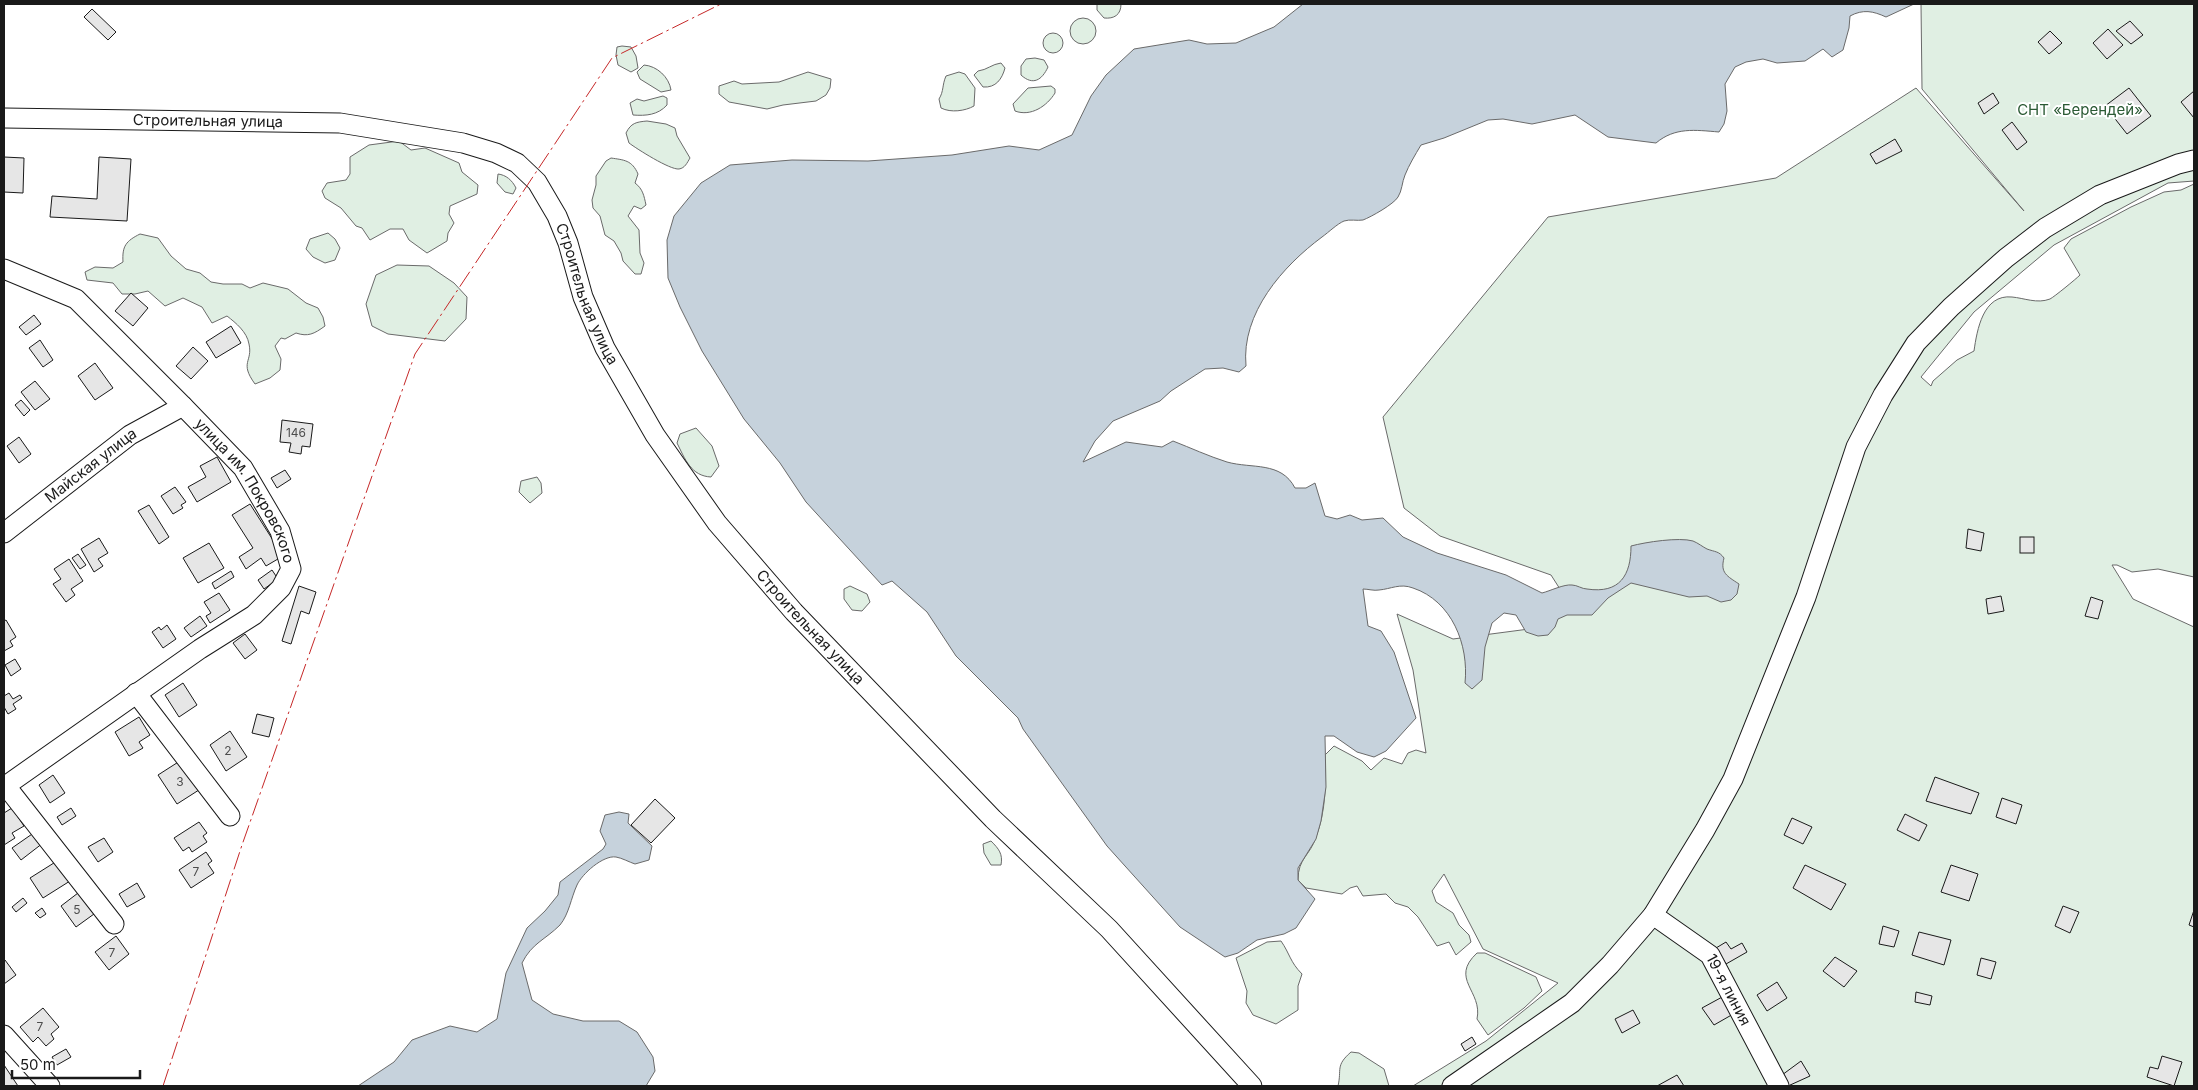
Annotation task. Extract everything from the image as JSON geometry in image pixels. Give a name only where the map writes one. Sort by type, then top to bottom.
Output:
[{"type":"street","name":"Строительная улица","points":[[4,118],[340,123],[463,144],[496,154],[517,163],[537,182],[548,199],[568,243],[583,297],[605,348],[655,435],[717,523],[794,612],[993,819],[1109,929],[1252,1086]]},
{"type":"street","points":[[1452,1086],[1572,1003],[1610,965],[1653,915],[1705,830],[1733,779],[1806,597],[1856,447],[1883,395],[1916,343],[1951,307],[2006,258],[2045,228],[2100,195],[2178,164],[2194,160]]},
{"type":"street","name":"улица им. Покровского","points":[[4,269],[76,299],[183,406],[242,468],[280,531],[291,569],[281,588],[254,615],[200,648],[5,787]]},
{"type":"street","name":"Майская улица","points":[[4,533],[130,435],[183,406]]},
{"type":"street","points":[[136,694],[230,816]]},
{"type":"street","points":[[5,787],[114,924]]},
{"type":"street","name":"19-я линия","points":[[1653,915],[1710,955],[1779,1086]]},
{"type":"street","points":[[4,1035],[50,1086]]},
{"type":"green space","points":[[1097,4],[1121,4],[1121,8],[1114,17],[1104,18],[1097,10]]},
{"type":"green space","name":"СНТ «Берендей»","points":[[1921,4],[2194,4],[2194,181],[2168,183],[2054,245],[1974,312],[1921,377],[1931,386],[1933,381],[1957,360],[1974,351],[1983,315],[1994,301],[2012,297],[2035,301],[2050,299],[2078,277],[2080,275],[2064,248],[2071,239],[2164,192],[2181,190],[2194,184],[2194,577],[2158,569],[2132,572],[2117,565],[2112,565],[2133,599],[2194,627],[2194,1086],[1413,1086],[1486,1041],[1558,983],[1483,949],[1444,874],[1432,891],[1436,902],[1453,913],[1459,925],[1469,935],[1471,942],[1456,955],[1449,942],[1437,946],[1418,917],[1408,907],[1395,903],[1386,894],[1363,896],[1357,886],[1350,888],[1342,894],[1306,888],[1298,880],[1299,873],[1302,862],[1314,843],[1322,817],[1324,807],[1325,755],[1334,746],[1362,761],[1371,770],[1384,758],[1402,764],[1408,753],[1416,750],[1426,753],[1413,670],[1397,614],[1453,639],[1529,629],[1574,611],[1551,575],[1440,536],[1404,508],[1383,417],[1548,217],[1776,178],[1916,88],[2024,211],[1922,89]]},
{"type":"green space","points":[[1083,18],[1092,22],[1096,31],[1092,40],[1083,44],[1074,40],[1070,31],[1074,22]]},
{"type":"green space","points":[[1053,33],[1060,36],[1063,43],[1060,50],[1053,53],[1046,50],[1043,43],[1046,36]]},
{"type":"green space","points":[[617,47],[631,47],[636,56],[638,68],[631,72],[618,65]]},
{"type":"green space","points":[[1026,59],[1044,60],[1048,67],[1040,78],[1033,81],[1021,75],[1021,66]]},
{"type":"green space","points":[[1001,63],[1005,68],[1000,79],[992,86],[983,87],[974,75],[978,71]]},
{"type":"green space","points":[[644,65],[662,73],[668,81],[671,90],[661,92],[640,79],[637,72]]},
{"type":"green space","points":[[808,72],[831,79],[830,88],[826,95],[816,101],[767,109],[729,102],[719,94],[719,86],[734,81],[742,84],[779,82]]},
{"type":"green space","points":[[959,72],[965,74],[975,88],[974,106],[958,111],[941,108],[939,99],[946,76]]},
{"type":"green space","points":[[1051,86],[1055,89],[1055,93],[1043,106],[1027,113],[1015,111],[1013,104],[1028,88]]},
{"type":"green space","points":[[663,96],[667,98],[667,105],[660,111],[647,115],[633,115],[630,103],[637,99],[644,101]]},
{"type":"green space","points":[[647,121],[666,124],[675,128],[677,136],[690,158],[684,166],[679,169],[661,163],[629,143],[626,133],[630,127]]},
{"type":"green space","points":[[399,141],[411,150],[425,148],[459,163],[462,172],[478,185],[477,194],[450,206],[449,214],[454,223],[448,233],[447,241],[427,253],[409,240],[403,229],[390,229],[370,240],[362,228],[356,226],[341,208],[325,198],[322,191],[327,183],[346,180],[350,174],[350,157],[369,145]]},
{"type":"green space","points":[[611,158],[624,160],[636,169],[638,174],[635,183],[645,199],[646,205],[641,209],[634,206],[628,216],[639,230],[640,253],[644,263],[641,274],[635,274],[623,261],[614,241],[605,235],[600,216],[593,208],[592,200],[596,176],[606,161]]},
{"type":"green space","points":[[498,174],[506,177],[513,183],[516,188],[513,194],[505,192],[497,183]]},
{"type":"green space","points":[[328,233],[335,239],[340,248],[335,260],[325,263],[313,257],[306,249],[310,239]]},
{"type":"green space","points":[[140,234],[158,238],[171,256],[186,269],[200,273],[211,282],[242,284],[250,288],[263,283],[288,289],[306,303],[318,308],[325,326],[311,334],[296,333],[285,339],[281,338],[275,346],[281,359],[280,370],[270,378],[255,384],[250,377],[247,366],[250,350],[248,340],[241,328],[227,316],[212,323],[202,307],[183,298],[165,306],[148,291],[122,294],[113,283],[87,280],[85,272],[95,267],[113,268],[123,262],[124,248],[131,239]]},
{"type":"green space","points":[[397,265],[429,266],[454,283],[467,297],[466,319],[445,341],[388,334],[372,326],[366,304],[376,275]]},
{"type":"green space","points":[[696,428],[712,446],[719,466],[711,477],[698,474],[690,466],[677,443],[680,434]]},
{"type":"green space","points":[[537,477],[541,483],[542,493],[530,503],[519,492],[521,481]]},
{"type":"green space","points":[[850,586],[867,594],[870,602],[862,611],[852,610],[844,599],[844,589]]},
{"type":"green space","points":[[991,841],[1000,852],[1001,865],[991,865],[984,853],[983,844]]},
{"type":"green space","points":[[1281,941],[1295,966],[1302,974],[1298,986],[1298,1010],[1276,1024],[1253,1015],[1246,1003],[1247,991],[1236,958],[1267,942]]},
{"type":"green space","points":[[1477,953],[1485,953],[1536,977],[1542,991],[1524,1008],[1488,1035],[1477,1019],[1478,1009],[1476,1001],[1466,978],[1469,962]]},
{"type":"green space","points":[[1351,1052],[1359,1053],[1384,1069],[1389,1086],[1338,1086],[1341,1064]]},
{"type":"shaded area","points":[[1303,4],[1914,4],[1886,17],[1868,12],[1859,12],[1850,16],[1843,50],[1832,57],[1823,49],[1805,61],[1777,63],[1763,59],[1746,62],[1735,67],[1725,84],[1727,111],[1724,124],[1719,132],[1694,130],[1678,132],[1670,134],[1656,143],[1608,137],[1575,115],[1532,124],[1503,119],[1488,120],[1421,145],[1407,171],[1396,200],[1363,220],[1346,220],[1339,224],[1307,249],[1279,277],[1258,310],[1250,328],[1246,346],[1246,366],[1239,372],[1223,368],[1205,369],[1171,391],[1160,401],[1113,421],[1095,441],[1083,462],[1126,442],[1162,447],[1173,441],[1227,462],[1274,470],[1289,479],[1295,488],[1306,488],[1315,483],[1325,516],[1337,519],[1350,515],[1362,520],[1383,518],[1403,537],[1437,553],[1506,575],[1542,593],[1569,585],[1598,590],[1608,588],[1615,585],[1626,574],[1629,566],[1631,546],[1671,540],[1693,541],[1719,553],[1724,558],[1724,571],[1739,584],[1737,594],[1731,600],[1721,602],[1707,596],[1689,597],[1631,583],[1608,598],[1592,615],[1567,615],[1558,619],[1555,627],[1548,635],[1538,636],[1526,632],[1516,615],[1504,613],[1492,623],[1485,647],[1482,680],[1472,689],[1465,683],[1466,669],[1461,640],[1448,614],[1438,603],[1427,594],[1408,587],[1400,586],[1377,590],[1363,589],[1368,626],[1381,631],[1394,652],[1416,718],[1386,751],[1374,757],[1357,752],[1334,736],[1325,736],[1326,787],[1321,821],[1316,839],[1298,868],[1298,880],[1315,899],[1296,928],[1284,934],[1257,940],[1238,953],[1225,957],[1180,927],[1107,846],[1023,729],[1018,718],[956,656],[927,612],[892,581],[882,585],[806,502],[780,463],[744,419],[702,351],[668,278],[667,240],[674,216],[701,183],[730,165],[792,160],[868,161],[952,155],[1009,146],[1039,150],[1072,135],[1091,96],[1106,75],[1134,49],[1189,40],[1207,44],[1236,43],[1274,27]]},
{"type":"shaded area","points":[[619,812],[629,814],[628,823],[652,846],[649,860],[635,864],[611,857],[594,866],[583,876],[577,885],[563,921],[534,946],[522,963],[532,1000],[553,1014],[583,1021],[619,1021],[637,1032],[653,1057],[655,1071],[646,1086],[358,1086],[394,1062],[412,1040],[450,1026],[477,1032],[497,1019],[506,973],[527,928],[558,895],[560,882],[603,849],[606,844],[600,831],[605,815]]},
{"type":"building","points":[[92,9],[116,32],[108,40],[84,17]]},
{"type":"building","points":[[2130,21],[2143,35],[2131,44],[2116,31]]},
{"type":"building","points":[[2108,29],[2123,45],[2107,59],[2093,43]]},
{"type":"building","points":[[2050,31],[2062,43],[2049,54],[2038,42]]},
{"type":"building","points":[[2129,88],[2151,116],[2127,134],[2105,106]]},
{"type":"building","points":[[2194,91],[2194,118],[2181,102]]},
{"type":"building","points":[[1993,93],[1999,103],[1984,114],[1978,103]]},
{"type":"building","points":[[2012,122],[2027,142],[2017,150],[2002,130]]},
{"type":"building","points":[[1895,139],[1902,151],[1876,164],[1870,154]]},
{"type":"building","points":[[4,157],[24,158],[23,193],[4,192]]},
{"type":"building","points":[[99,157],[131,159],[127,221],[50,217],[52,196],[97,199]]},
{"type":"building","points":[[131,293],[148,308],[133,326],[115,311]]},
{"type":"building","points":[[34,315],[41,324],[26,335],[19,327]]},
{"type":"building","points":[[231,326],[241,343],[216,358],[206,342]]},
{"type":"building","points":[[40,340],[53,360],[43,367],[29,348]]},
{"type":"building","points":[[193,347],[208,361],[191,379],[176,366]]},
{"type":"building","points":[[95,363],[113,388],[95,400],[78,376]]},
{"type":"building","points":[[35,381],[50,399],[35,410],[21,392]]},
{"type":"building","points":[[21,400],[30,410],[24,416],[15,405]]},
{"type":"building","points":[[282,420],[313,424],[310,447],[302,446],[301,454],[289,452],[291,443],[280,442]]},
{"type":"building","points":[[19,437],[31,454],[19,463],[7,446]]},
{"type":"building","points":[[217,457],[231,482],[197,502],[188,487],[206,477],[200,466]]},
{"type":"building","points":[[285,470],[291,479],[277,488],[271,478]]},
{"type":"building","points":[[175,487],[186,502],[181,505],[183,508],[173,514],[161,496]]},
{"type":"building","points":[[250,504],[283,556],[266,566],[261,558],[246,569],[239,557],[253,548],[232,515]]},
{"type":"building","points":[[149,505],[169,537],[159,544],[138,511]]},
{"type":"building","points":[[1968,529],[1984,533],[1981,551],[1966,548]]},
{"type":"building","points":[[2020,537],[2034,537],[2034,553],[2020,553]]},
{"type":"building","points":[[99,538],[108,553],[98,559],[103,566],[94,572],[81,549]]},
{"type":"building","points":[[209,543],[224,568],[198,583],[183,558]]},
{"type":"building","points":[[78,554],[86,565],[80,569],[72,558]]},
{"type":"building","points":[[69,559],[83,581],[71,589],[75,595],[66,602],[53,584],[61,579],[54,569]]},
{"type":"building","points":[[272,570],[278,579],[264,589],[258,580]]},
{"type":"building","points":[[231,571],[234,577],[215,589],[212,583]]},
{"type":"building","points":[[299,586],[316,592],[309,614],[301,611],[291,644],[282,641]]},
{"type":"building","points":[[219,593],[230,610],[210,623],[206,616],[211,613],[204,602]]},
{"type":"building","points":[[2001,596],[2004,611],[1988,614],[1986,599]]},
{"type":"building","points":[[2091,597],[2103,601],[2098,619],[2085,616]]},
{"type":"building","points":[[200,616],[207,626],[191,637],[184,628]]},
{"type":"building","points":[[6,620],[16,637],[10,641],[13,646],[4,651],[4,621]]},
{"type":"building","points":[[167,625],[176,639],[163,648],[152,632],[159,627],[161,630]]},
{"type":"building","points":[[245,634],[257,650],[245,659],[233,643]]},
{"type":"building","points":[[15,659],[21,669],[11,676],[5,665]]},
{"type":"building","points":[[183,683],[197,705],[179,717],[165,695]]},
{"type":"building","points":[[9,693],[13,699],[20,695],[22,698],[13,704],[16,709],[8,714],[4,707],[4,696]]},
{"type":"building","points":[[257,714],[274,718],[269,737],[252,733]]},
{"type":"building","points":[[139,717],[150,735],[139,742],[143,748],[129,756],[115,732]]},
{"type":"building","points":[[230,731],[247,757],[226,771],[210,745]]},
{"type":"building","points":[[183,759],[202,788],[177,804],[158,775]]},
{"type":"building","points":[[53,775],[65,793],[50,803],[39,785]]},
{"type":"building","points":[[1935,777],[1979,793],[1971,814],[1926,801]]},
{"type":"building","points":[[2002,798],[2022,805],[2016,824],[1996,817]]},
{"type":"building","points":[[655,799],[675,818],[651,843],[631,825]]},
{"type":"building","points":[[12,808],[24,826],[12,833],[15,838],[4,845],[4,813]]},
{"type":"building","points":[[71,808],[76,816],[62,825],[57,817]]},
{"type":"building","points":[[1905,814],[1927,825],[1919,841],[1897,830]]},
{"type":"building","points":[[1792,818],[1812,827],[1803,844],[1784,835]]},
{"type":"building","points":[[199,822],[207,833],[203,836],[207,842],[192,852],[189,847],[183,851],[174,838]]},
{"type":"building","points":[[35,832],[43,843],[21,860],[12,848]]},
{"type":"building","points":[[104,838],[113,852],[98,862],[88,847]]},
{"type":"building","points":[[206,852],[212,861],[208,864],[214,873],[191,888],[179,870]]},
{"type":"building","points":[[57,861],[70,881],[43,898],[30,878]]},
{"type":"building","points":[[1805,865],[1846,884],[1831,910],[1793,888]]},
{"type":"building","points":[[1951,865],[1978,874],[1969,901],[1941,892]]},
{"type":"building","points":[[137,883],[145,897],[127,907],[119,894]]},
{"type":"building","points":[[78,893],[94,914],[76,927],[61,906]]},
{"type":"building","points":[[23,898],[27,903],[16,912],[12,907]]},
{"type":"building","points":[[2063,906],[2079,912],[2070,933],[2055,926]]},
{"type":"building","points":[[42,908],[46,914],[40,918],[35,913]]},
{"type":"building","points":[[2194,910],[2194,927],[2189,925]]},
{"type":"building","points":[[1883,926],[1899,931],[1894,947],[1879,944]]},
{"type":"building","points":[[1919,932],[1951,940],[1944,965],[1912,955]]},
{"type":"building","points":[[116,936],[129,954],[109,970],[95,952]]},
{"type":"building","points":[[1726,942],[1731,949],[1742,943],[1747,952],[1726,964],[1716,948]]},
{"type":"building","points":[[1835,957],[1857,971],[1844,987],[1823,971]]},
{"type":"building","points":[[1981,958],[1996,962],[1991,979],[1977,975]]},
{"type":"building","points":[[4,961],[16,975],[4,984]]},
{"type":"building","points":[[1777,982],[1787,998],[1767,1011],[1757,995]]},
{"type":"building","points":[[1916,992],[1932,996],[1930,1005],[1915,1002]]},
{"type":"building","points":[[1724,996],[1735,1013],[1714,1025],[1702,1008]]},
{"type":"building","points":[[43,1008],[59,1027],[51,1034],[54,1039],[46,1046],[38,1037],[33,1042],[20,1027]]},
{"type":"building","points":[[1633,1010],[1640,1023],[1622,1033],[1615,1019]]},
{"type":"building","points":[[1472,1037],[1476,1044],[1465,1051],[1461,1044]]},
{"type":"building","points":[[66,1049],[71,1057],[57,1065],[52,1057]]},
{"type":"building","points":[[2162,1056],[2182,1062],[2174,1086],[2147,1077],[2150,1067],[2158,1069]]},
{"type":"building","points":[[1801,1061],[1810,1076],[1788,1086],[1782,1075]]},
{"type":"building","points":[[4,1065],[18,1086],[4,1086]]},
{"type":"building","points":[[1677,1075],[1684,1086],[1657,1086]]},
{"type":"power","points":[[163,1086],[242,845],[415,354],[612,58],[721,4]]}]
